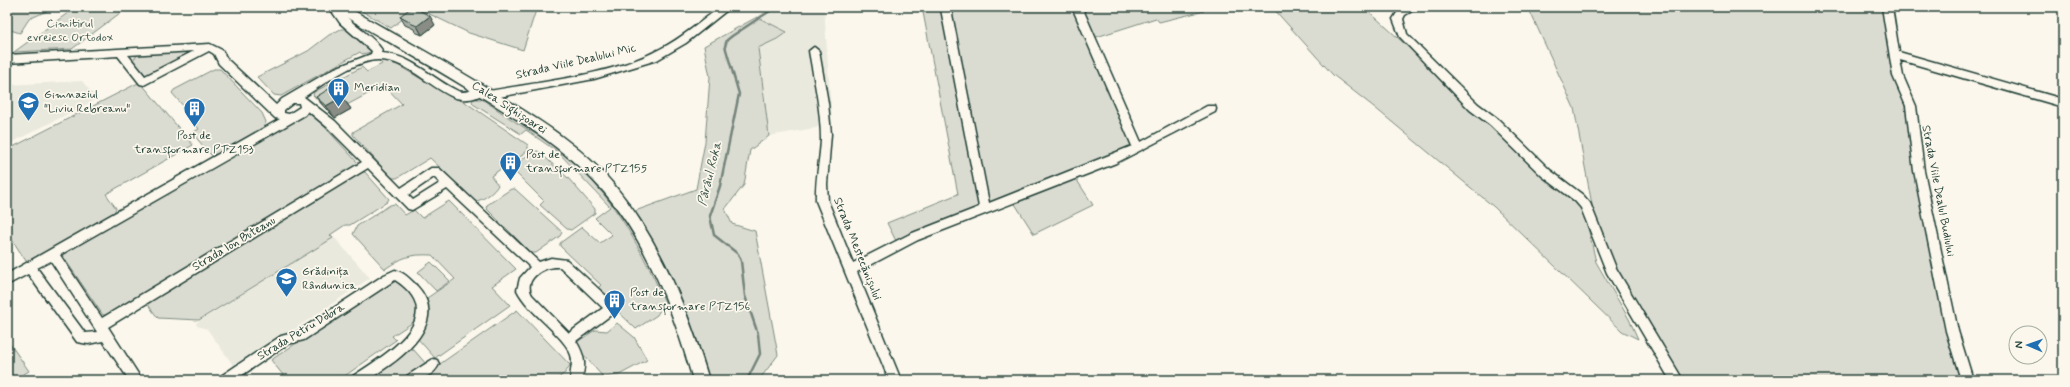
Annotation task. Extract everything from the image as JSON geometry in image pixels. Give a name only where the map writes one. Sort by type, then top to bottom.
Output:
[{"type":"main road","name":"Calea Sighișoarei","points":[[338,7],[485,92],[554,137],[590,168],[618,200],[637,229],[674,300],[694,352],[701,380]]},
{"type":"street","points":[[334,7],[343,21],[371,43],[377,50],[376,56]]},
{"type":"street","name":"Strada Viile Dealului Mic","points":[[485,92],[606,71],[653,57],[683,40],[726,7]]},
{"type":"street","points":[[1077,7],[1138,148]]},
{"type":"street","points":[[1414,7],[1401,13],[1398,19],[1403,35],[1474,106],[1494,122],[1546,173],[1579,198],[1586,206],[1590,220],[1611,270],[1677,380]]},
{"type":"street","name":"Strada Viile Dealul Budiului","points":[[1888,7],[1898,76],[1911,106],[1919,171],[1952,331],[1968,380]]},
{"type":"street","points":[[946,9],[985,209]]},
{"type":"street","points":[[120,52],[144,81],[210,47]]},
{"type":"street","points":[[7,58],[210,47],[282,117],[289,118]]},
{"type":"street","name":"Strada Mestecănișului","points":[[814,51],[826,120],[821,188],[822,201],[896,380]]},
{"type":"street","points":[[1896,55],[2063,103]]},
{"type":"street","points":[[278,113],[279,108],[292,99],[354,64],[376,56],[399,60],[456,94],[464,96],[485,92]]},
{"type":"street","points":[[292,99],[301,99],[306,103],[340,134],[412,206],[448,183]]},
{"type":"street","points":[[7,280],[301,112],[306,103]]},
{"type":"street","points":[[851,270],[895,246],[1138,148],[1211,109]]},
{"type":"street","name":"Strada Ion Buteanu","points":[[30,267],[80,338],[88,339],[368,163]]},
{"type":"street","points":[[400,194],[435,171],[538,268]]},
{"type":"street","points":[[53,254],[136,380]]},
{"type":"street","points":[[568,340],[611,308],[564,263],[554,261],[545,263],[524,281],[523,290],[528,298],[568,340],[576,352],[579,364],[577,379]]},
{"type":"street","name":"Strada Petru Dobra","points":[[225,380],[285,340],[300,336],[395,275],[401,277],[421,298],[423,308],[418,332],[405,347],[357,380]]},
{"type":"street","points":[[411,380],[433,364]]},
{"type":"shaded area","points":[[773,7],[824,7],[832,125],[769,136],[758,48],[777,39],[787,32],[757,17]]},
{"type":"shaded area","name":"Gimnaziul \"Liviu Rebreanu\"","points":[[82,81],[97,99],[7,145],[7,85]]},
{"type":"shaded area","name":"Grădinița Rândunica","points":[[334,237],[370,278],[236,369],[207,329],[197,326],[196,323]]},
{"type":"green space","points":[[7,7],[56,7],[29,19],[20,33],[7,29]]},
{"type":"green space","name":"Cimitirul evreiesc Ortodox","points":[[76,7],[89,12],[96,7],[128,7],[72,49],[14,52]]},
{"type":"green space","points":[[355,7],[537,7],[523,50],[469,33],[417,8],[391,28]]},
{"type":"green space","points":[[922,7],[1201,7],[1204,11],[1159,22],[1156,18],[1087,40],[1132,147],[1071,171],[1093,205],[1034,234],[1010,196],[896,241],[887,223],[958,194]]},
{"type":"green space","points":[[1272,7],[1364,7],[1583,206],[1596,262],[1629,319],[1638,339],[1622,331],[1494,207],[1374,107],[1333,75]]},
{"type":"green space","points":[[1528,7],[1884,7],[1963,380],[1682,380],[1612,264],[1593,210],[1574,108]]},
{"type":"green space","points":[[757,17],[787,32],[777,39],[758,48],[769,136],[750,150],[744,185],[725,209],[732,224],[755,231],[778,355],[759,380],[709,380],[696,337],[679,292],[658,250],[635,211],[696,189],[705,142],[710,77],[704,46]]},
{"type":"green space","points":[[341,29],[347,29],[369,44],[371,52],[362,54],[360,52],[281,96],[274,95],[257,77],[308,51],[329,35]]},
{"type":"green space","points":[[198,50],[145,77],[132,61],[139,53]]},
{"type":"green space","points":[[382,60],[396,64],[453,98],[465,102],[528,145],[528,150],[505,170],[502,168],[491,176],[498,185],[485,198],[475,201],[430,158],[397,178],[392,178],[353,135],[353,132],[402,104],[384,85],[347,105],[325,108],[313,95],[314,92],[362,67],[367,72],[382,64],[379,61]]},
{"type":"green space","points":[[214,69],[220,69],[262,113],[266,122],[263,128],[217,154],[211,155],[192,133],[199,129],[196,125],[197,122],[172,93],[174,90]]},
{"type":"green space","points":[[141,83],[193,145],[106,194],[116,208],[114,213],[31,261],[26,261],[7,232],[7,150],[136,84]]},
{"type":"green space","points":[[474,99],[482,99],[519,125],[549,142],[588,176],[618,214],[643,255],[665,302],[657,315],[636,329],[596,290],[601,285],[560,246],[560,243],[582,227],[600,243],[612,235],[595,218],[610,207],[559,153],[526,130],[521,134],[473,104],[472,101]]},
{"type":"green space","points":[[310,111],[358,163],[356,167],[110,315],[103,315],[62,255],[65,250],[304,112]]},
{"type":"green space","points":[[538,151],[568,178],[595,209],[595,213],[571,230],[567,229],[540,205],[544,201],[512,169],[531,152]]},
{"type":"green space","points":[[360,172],[365,172],[389,199],[387,202],[350,225],[345,225],[330,235],[333,238],[199,320],[158,318],[146,302]]},
{"type":"green space","points":[[511,189],[515,189],[562,232],[560,236],[536,253],[531,253],[486,208],[487,205]]},
{"type":"green space","points":[[449,201],[516,269],[492,286],[510,305],[435,358],[418,339],[424,330],[427,319],[427,298],[455,279],[432,255],[407,257],[385,269],[353,234],[357,226],[390,205],[395,204],[405,215],[414,210],[422,218]]},
{"type":"green space","points":[[431,262],[450,281],[436,291],[418,272]]},
{"type":"green space","points":[[393,279],[397,279],[418,302],[415,321],[392,336],[396,340],[339,380],[336,376],[329,380],[287,380],[271,360]]},
{"type":"green space","points":[[517,310],[570,365],[566,372],[556,380],[417,380]]},
{"type":"green space","points":[[617,323],[634,337],[647,360],[619,375],[603,377],[574,344],[595,330],[607,331]]},
{"type":"green space","points":[[10,344],[29,371],[14,380],[7,380],[7,346]]},
{"type":"green space","points":[[405,349],[413,349],[427,365],[406,380],[361,380]]},
{"type":"building","points":[[412,7],[430,16],[417,26],[410,23],[411,22],[400,16]]},
{"type":"building","points":[[332,87],[342,97],[326,106],[316,97]]},
{"type":"waterway","name":"Pârâul Roka","points":[[747,380],[760,354],[758,334],[745,296],[741,261],[738,254],[714,235],[710,216],[720,186],[739,94],[725,46],[727,40],[732,36],[776,7]]},
{"type":"place","name":"Meridian","points":[[338,108]]},
{"type":"place","name":"Gimnaziul \"Liviu Rebreanu\"","points":[[29,122]]},
{"type":"place","name":"Post de transformare PTZ153","points":[[194,128]]},
{"type":"place","name":"Post de transformare PTZ155","points":[[510,182]]},
{"type":"place","name":"Grădinița Rândunica","points":[[286,298]]},
{"type":"place","name":"Post de transformare PTZ156","points":[[615,320]]}]
